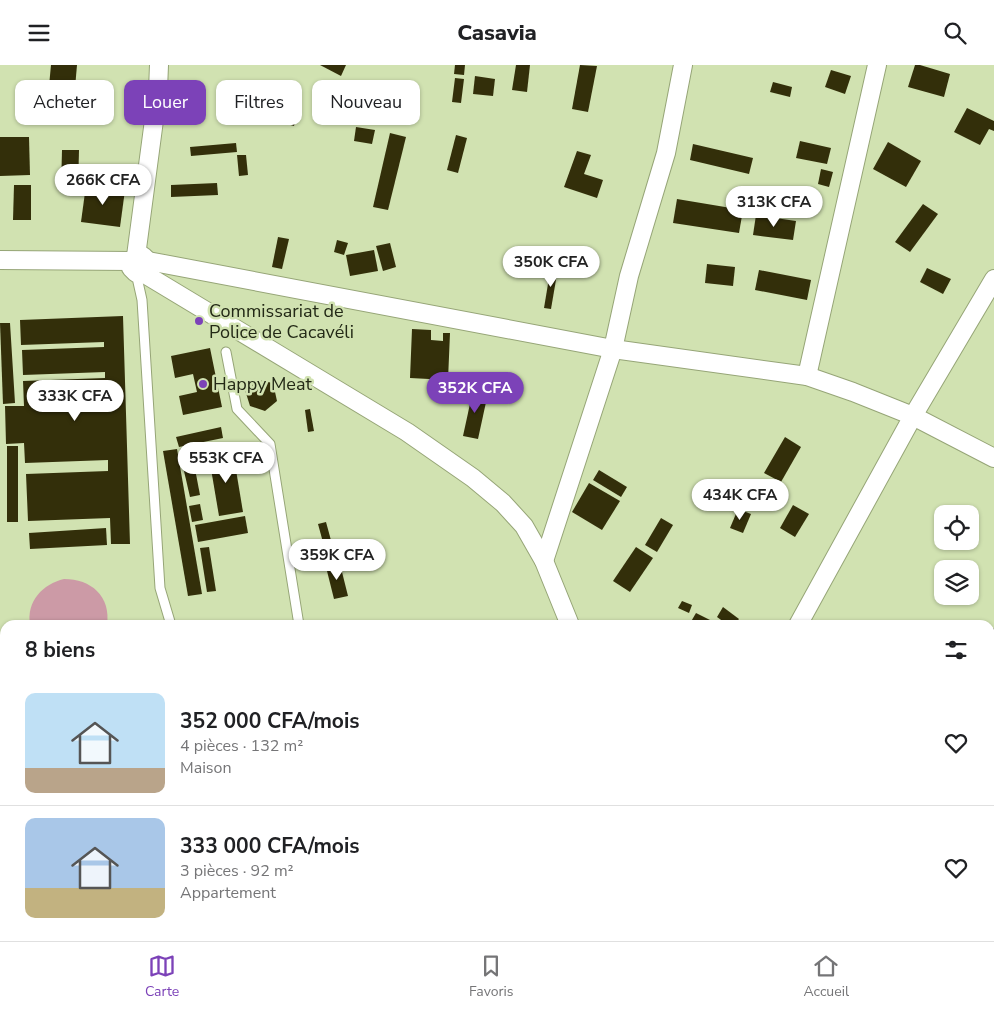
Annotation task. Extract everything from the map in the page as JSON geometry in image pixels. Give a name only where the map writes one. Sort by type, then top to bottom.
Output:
[{"type":"street","points":[[139,265],[159,65]]},
{"type":"street","points":[[544,561],[614,349],[628,276],[666,153],[682,65]]},
{"type":"street","points":[[807,376],[875,65]]},
{"type":"street","points":[[0,260],[139,265],[614,349],[807,376],[913,416],[994,458]]},
{"type":"street","points":[[139,265],[407,432],[473,478],[503,503],[524,526],[544,561],[568,620]]},
{"type":"street","points":[[801,620],[913,416],[994,279]]},
{"type":"lane","points":[[139,265],[160,588],[170,620]]},
{"type":"lane","points":[[226,352],[237,409],[270,444],[298,620]]},
{"type":"shaded area","points":[[64,579],[74,580],[91,586],[97,591],[106,606],[107,620],[29,620],[33,601],[43,589],[56,581]]},
{"type":"building","points":[[51,65],[77,65],[76,80],[50,80]]},
{"type":"building","points":[[320,65],[346,65],[341,76]]},
{"type":"building","points":[[455,65],[465,65],[464,75],[454,74]]},
{"type":"building","points":[[516,65],[530,65],[527,92],[512,90]]},
{"type":"building","points":[[580,65],[597,66],[588,112],[572,109]]},
{"type":"building","points":[[915,65],[950,74],[944,97],[908,87]]},
{"type":"building","points":[[831,70],[851,76],[845,94],[825,87]]},
{"type":"building","points":[[475,76],[495,79],[493,96],[473,94]]},
{"type":"building","points":[[455,78],[464,79],[461,103],[452,102]]},
{"type":"building","points":[[773,82],[792,87],[790,97],[770,92]]},
{"type":"building","points":[[967,108],[994,121],[994,131],[989,129],[980,145],[954,132]]},
{"type":"building","points":[[356,127],[375,130],[372,144],[354,141]]},
{"type":"building","points":[[390,133],[406,137],[388,210],[373,207]]},
{"type":"building","points":[[456,135],[467,138],[458,173],[447,170]]},
{"type":"building","points":[[0,137],[29,137],[30,175],[0,176]]},
{"type":"building","points":[[800,141],[831,148],[827,164],[796,158]]},
{"type":"building","points":[[888,142],[921,161],[906,187],[873,169]]},
{"type":"building","points":[[236,143],[237,152],[191,156],[190,147]]},
{"type":"building","points":[[693,144],[753,158],[749,174],[690,160]]},
{"type":"building","points":[[62,150],[79,150],[78,189],[61,189]]},
{"type":"building","points":[[577,151],[591,155],[584,174],[603,180],[597,198],[564,187]]},
{"type":"building","points":[[237,155],[246,155],[248,175],[239,176]]},
{"type":"building","points":[[821,169],[833,172],[829,187],[818,184]]},
{"type":"building","points":[[217,183],[218,195],[171,197],[171,185]]},
{"type":"building","points":[[14,185],[31,185],[31,220],[13,220]]},
{"type":"building","points":[[86,185],[125,190],[120,227],[81,222]]},
{"type":"building","points":[[677,199],[743,210],[739,233],[673,223]]},
{"type":"building","points":[[923,204],[938,214],[910,252],[895,242]]},
{"type":"building","points":[[756,215],[796,221],[793,240],[753,235]]},
{"type":"building","points":[[278,237],[289,239],[282,269],[272,267]]},
{"type":"building","points":[[337,240],[348,243],[344,255],[334,252]]},
{"type":"building","points":[[390,243],[396,267],[383,271],[376,246]]},
{"type":"building","points":[[374,250],[378,271],[350,276],[346,255]]},
{"type":"building","points":[[707,264],[735,267],[733,286],[705,283]]},
{"type":"building","points":[[551,266],[558,268],[551,309],[544,308]]},
{"type":"building","points":[[927,268],[951,279],[943,294],[920,282]]},
{"type":"building","points":[[759,270],[811,280],[807,300],[755,290]]},
{"type":"building","points":[[123,316],[130,544],[111,544],[110,518],[28,521],[26,474],[108,471],[108,460],[25,463],[24,443],[6,444],[5,406],[24,406],[23,381],[105,378],[105,372],[23,375],[22,350],[104,347],[104,342],[21,345],[20,320]]},
{"type":"building","points":[[0,323],[10,323],[15,403],[3,404]]},
{"type":"building","points":[[412,329],[431,330],[431,340],[443,341],[443,333],[450,333],[448,380],[410,378]]},
{"type":"building","points":[[210,348],[222,407],[183,415],[179,396],[197,392],[193,374],[175,378],[171,356]]},
{"type":"building","points":[[258,380],[273,383],[277,401],[265,411],[250,406],[245,390]]},
{"type":"building","points":[[473,390],[488,393],[478,439],[463,436]]},
{"type":"building","points":[[310,409],[314,431],[308,432],[305,410]]},
{"type":"building","points":[[221,427],[223,438],[179,447],[176,437]]},
{"type":"building","points":[[785,437],[801,447],[781,482],[764,473]]},
{"type":"building","points":[[202,444],[205,459],[183,464],[180,449]]},
{"type":"building","points":[[7,446],[18,446],[18,522],[7,522]]},
{"type":"building","points":[[177,449],[202,594],[188,596],[163,451]]},
{"type":"building","points":[[233,452],[243,512],[219,516],[209,457]]},
{"type":"building","points":[[195,469],[200,495],[190,497],[184,471]]},
{"type":"building","points":[[599,470],[627,487],[621,497],[593,480]]},
{"type":"building","points":[[589,483],[620,501],[602,530],[572,512]]},
{"type":"building","points":[[200,504],[203,520],[192,522],[189,506]]},
{"type":"building","points":[[793,505],[809,514],[795,537],[780,528]]},
{"type":"building","points":[[738,509],[751,514],[743,533],[730,528]]},
{"type":"building","points":[[245,516],[248,533],[198,542],[195,525]]},
{"type":"building","points":[[661,518],[673,525],[657,552],[645,545]]},
{"type":"building","points":[[326,522],[335,555],[327,557],[318,524]]},
{"type":"building","points":[[106,528],[107,545],[30,549],[29,533]]},
{"type":"building","points":[[346,539],[348,552],[338,554],[336,541]]},
{"type":"building","points":[[209,547],[216,591],[207,592],[200,548]]},
{"type":"building","points":[[636,547],[653,558],[630,592],[613,581]]},
{"type":"building","points":[[340,564],[348,596],[334,599],[326,567]]},
{"type":"building","points":[[682,601],[692,605],[689,613],[678,608]]},
{"type":"building","points":[[723,607],[739,619],[721,620],[717,617]]},
{"type":"building","points":[[696,613],[710,620],[692,620]]},
{"type":"place","name":"Commissariat de Police de Cacavéli","points":[[199,321]]},
{"type":"place","name":"Happy Meat","points":[[203,384]]}]
